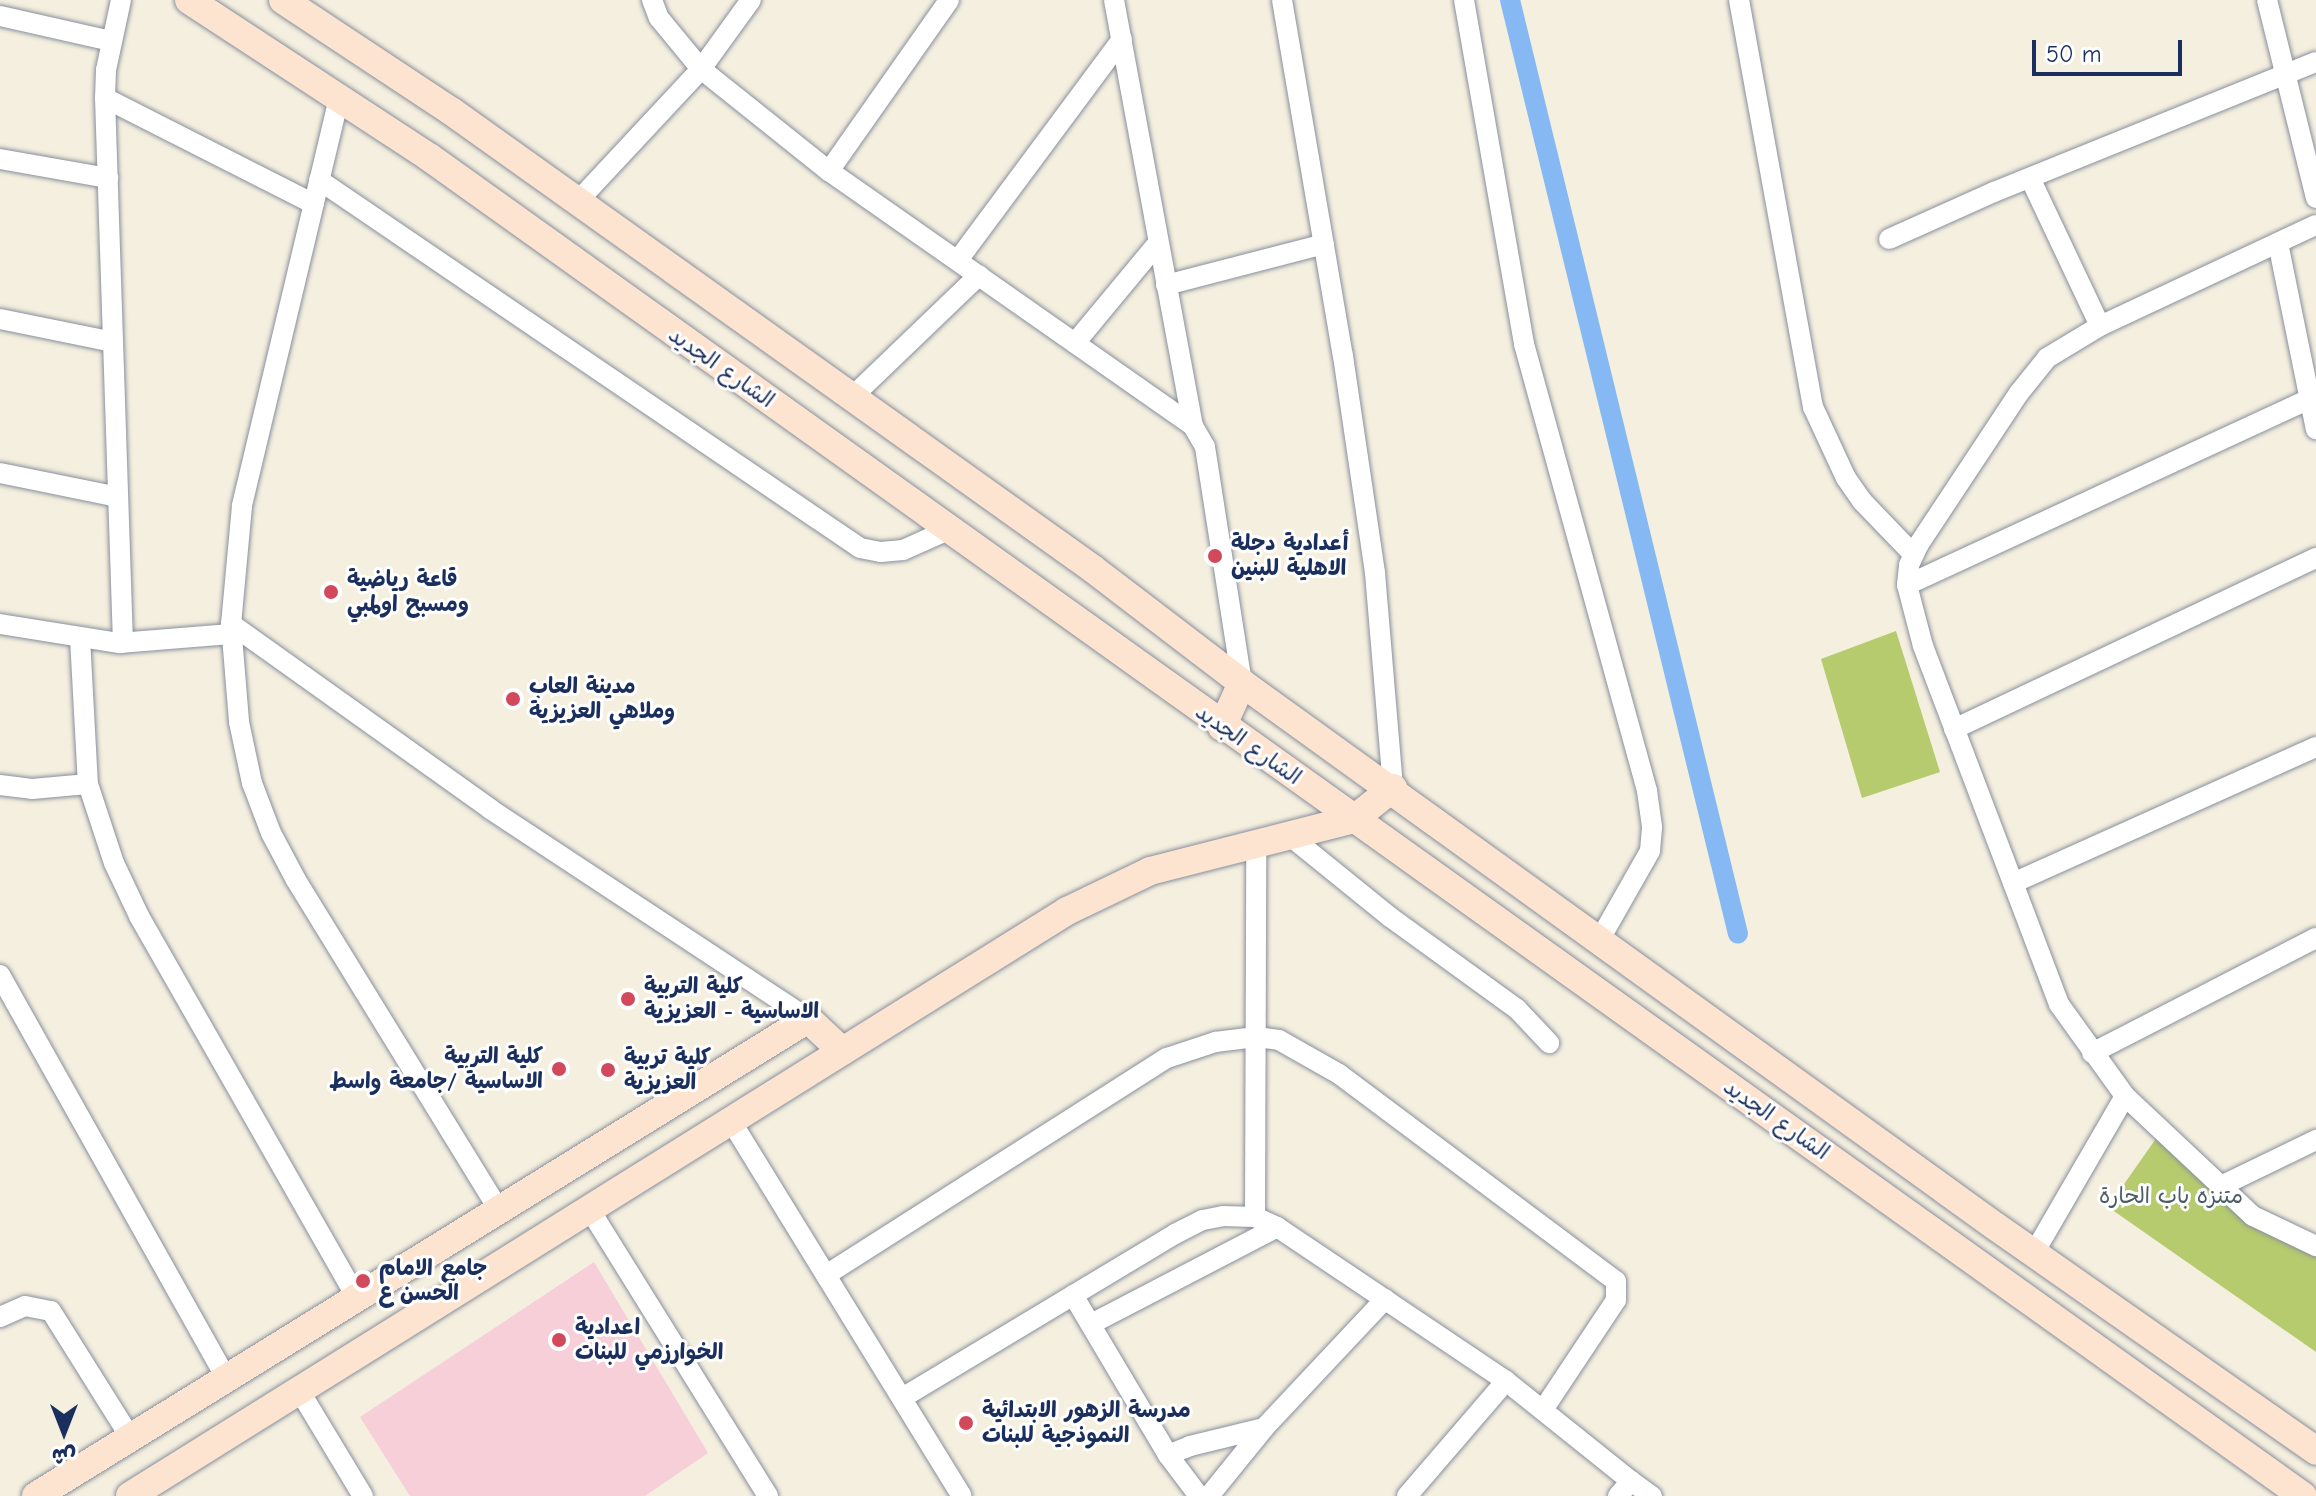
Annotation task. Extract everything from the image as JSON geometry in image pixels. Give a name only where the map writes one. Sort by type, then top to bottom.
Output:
[{"type":"main road","name":"الشارع الجديد","points":[[189,0],[429,157],[1222,727],[2303,1496]]},
{"type":"main road","name":"الشارع الجديد","points":[[283,0],[451,111],[578,201],[1093,569],[1242,683],[1393,788],[2034,1253],[2316,1451]]},
{"type":"main road","points":[[1222,727],[1242,683]]},
{"type":"main road","points":[[130,1496],[1067,911],[1117,885],[1162,868],[1354,819],[1393,788]]},
{"type":"main road","points":[[43,1494],[356,1296],[808,1019],[842,1051]]},
{"type":"street","points":[[121,0],[111,41],[105,98],[123,643]]},
{"type":"street","points":[[652,0],[659,18],[701,69],[829,171],[1193,426]]},
{"type":"street","points":[[578,201],[701,69],[751,0]]},
{"type":"street","points":[[829,171],[949,0]]},
{"type":"street","points":[[1114,0],[1193,426],[1205,447],[1242,683]]},
{"type":"street","points":[[1282,0],[1375,573],[1393,788]]},
{"type":"street","points":[[1464,0],[1524,344],[1647,791],[1652,828],[1650,851],[1600,939]]},
{"type":"street","points":[[1739,0],[1813,407],[1846,478],[1862,501],[1913,554]]},
{"type":"street","points":[[2267,0],[2316,198]]},
{"type":"street","points":[[0,16],[111,41]]},
{"type":"street","points":[[958,260],[1122,39]]},
{"type":"street","points":[[1889,239],[1994,192],[2031,180],[2316,62]]},
{"type":"street","points":[[105,98],[314,204]]},
{"type":"street","points":[[339,98],[242,506],[231,629],[239,722],[252,783],[271,833],[296,880],[498,1208]]},
{"type":"street","points":[[0,159],[108,178]]},
{"type":"street","points":[[319,180],[860,548],[881,552],[903,550],[948,530]]},
{"type":"street","points":[[2031,180],[2100,326]]},
{"type":"street","points":[[2316,225],[2100,326],[2047,358],[2019,393],[1913,554],[1907,585],[1923,646],[2059,1004],[2125,1096],[2253,1216],[2316,1246]]},
{"type":"street","points":[[1075,343],[1158,243]]},
{"type":"street","points":[[2278,243],[2316,429]]},
{"type":"street","points":[[1166,285],[1324,244]]},
{"type":"street","points":[[852,397],[979,275]]},
{"type":"street","points":[[0,319],[113,342]]},
{"type":"street","points":[[1907,585],[2309,399]]},
{"type":"street","points":[[0,473],[118,497]]},
{"type":"street","points":[[1954,729],[2316,558]]},
{"type":"street","points":[[0,624],[123,643],[231,629],[490,809],[808,1019]]},
{"type":"street","points":[[80,638],[88,784],[98,822],[139,916],[356,1296]]},
{"type":"street","points":[[2013,883],[2316,747]]},
{"type":"street","points":[[1,788],[32,789],[88,784]]},
{"type":"street","points":[[1290,836],[1390,917],[1517,1009],[1549,1043]]},
{"type":"street","points":[[1255,1217],[1256,843]]},
{"type":"street","points":[[2092,1053],[2316,938]]},
{"type":"street","points":[[0,975],[226,1377]]},
{"type":"street","points":[[826,1275],[1167,1058],[1215,1042],[1256,1037],[1279,1040],[1339,1074],[1616,1281],[1616,1300],[1543,1410]]},
{"type":"street","points":[[2034,1253],[2125,1096]]},
{"type":"street","points":[[731,1121],[962,1496]]},
{"type":"street","points":[[2221,1186],[2316,1140]]},
{"type":"street","points":[[590,1210],[757,1492]]},
{"type":"street","points":[[902,1398],[1203,1220],[1223,1216],[1255,1217],[1277,1227],[1506,1381],[1543,1410],[1625,1488],[1652,1496]]},
{"type":"street","points":[[1091,1324],[1277,1227]]},
{"type":"street","points":[[1073,1295],[1168,1455],[1199,1496]]},
{"type":"street","points":[[1209,1496],[1264,1428],[1385,1299]]},
{"type":"street","points":[[0,1317],[25,1306],[51,1311],[130,1437]]},
{"type":"street","points":[[1407,1496],[1506,1381]]},
{"type":"street","points":[[299,1390],[363,1496]]},
{"type":"street","points":[[1168,1455],[1190,1446],[1264,1428]]},
{"type":"shaded area","name":"اعدادية الخوارزمي للبنات","points":[[594,1262],[708,1453],[645,1496],[410,1496],[360,1417]]},
{"type":"green space","points":[[1896,631],[1940,772],[1862,798],[1821,659]]},
{"type":"green space","name":"متنزه باب الحارة","points":[[2162,1130],[2291,1237],[2316,1253],[2316,1352],[2108,1207]]},
{"type":"waterway","points":[[1510,0],[1738,934]]},
{"type":"place","name":"أعدادية دجلة الاهلية للبنين","points":[[1215,556]]},
{"type":"place","name":"قاعة رياضية ومسبح اولمبي","points":[[331,592]]},
{"type":"place","name":"مدينة العاب وملاهي العزيزية","points":[[513,699]]},
{"type":"place","name":"كلية التربية الاساسية - العزيزية","points":[[628,999]]},
{"type":"place","name":"كلية التربية الاساسية /جامعة واسط","points":[[559,1069]]},
{"type":"place","name":"كلية تربية العزيزية","points":[[608,1070]]},
{"type":"place","name":"جامع الامام الحسن ع","points":[[363,1281]]},
{"type":"place","name":"اعدادية الخوارزمي للبنات","points":[[559,1340]]},
{"type":"place","name":"مدرسة الزهور الابتدائية النموذجية للبنات","points":[[966,1423]]}]
